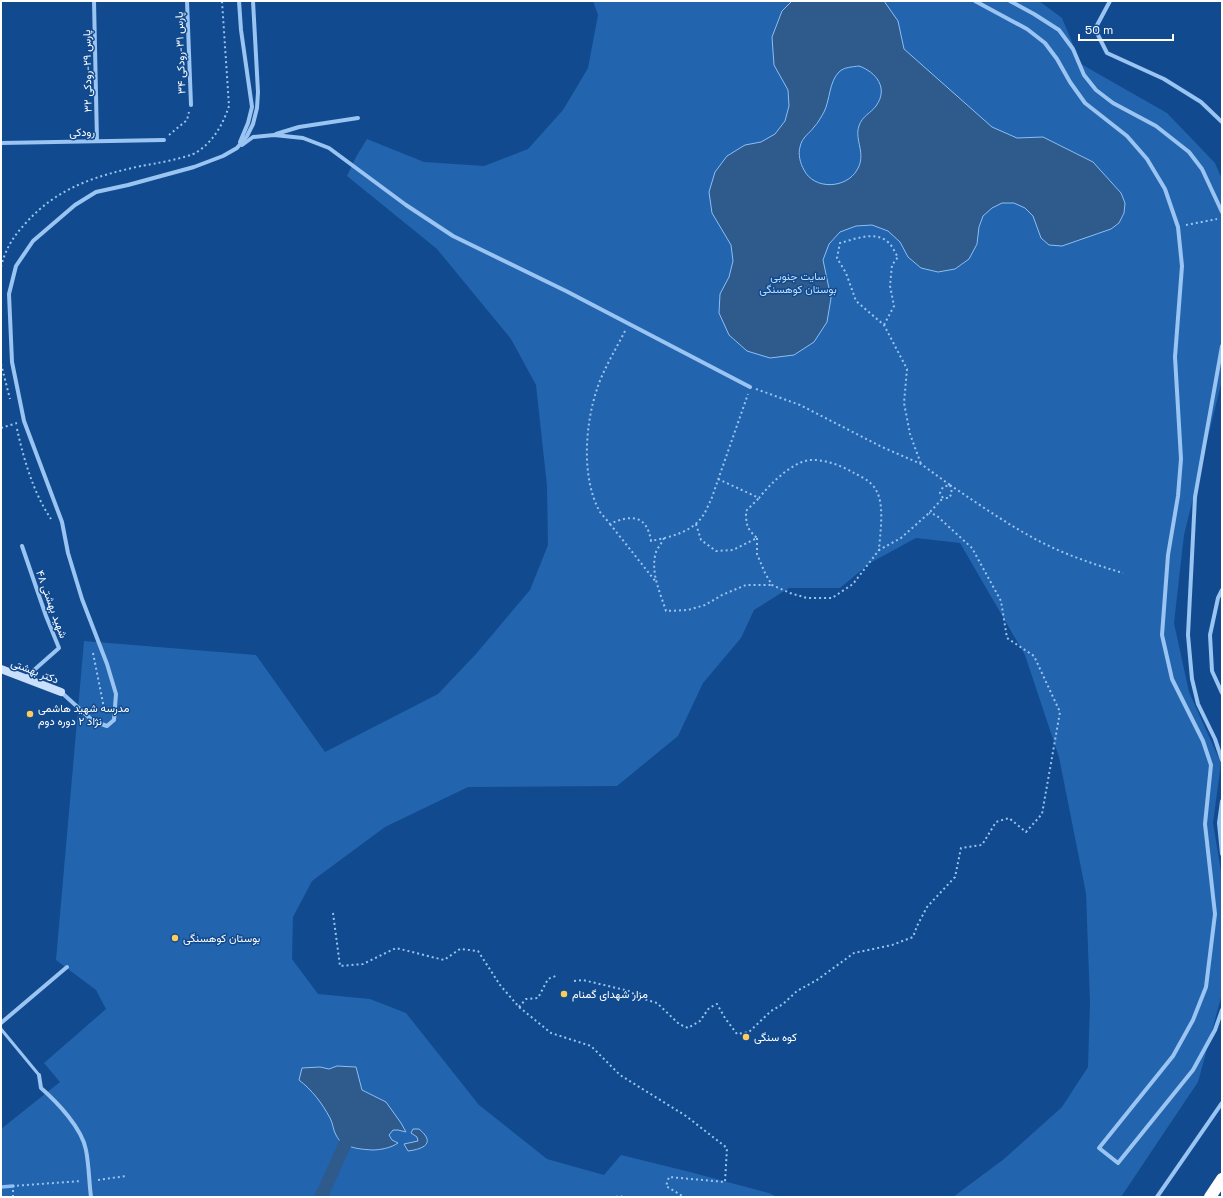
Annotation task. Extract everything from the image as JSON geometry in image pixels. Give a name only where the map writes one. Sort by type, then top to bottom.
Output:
[{"type":"highway","points":[[1210,1197],[1222,1179]]},
{"type":"street","name":"پارس ۲۹-رودکی ۳۲","points":[[94,1],[97,141]]},
{"type":"street","name":"پارس ۳۱-رودکی ۳۴","points":[[187,1],[190,105]]},
{"type":"street","points":[[237,148],[248,123],[252,107],[241,30],[239,1]]},
{"type":"street","points":[[237,148],[247,136],[253,124],[257,108],[258,92],[253,1]]},
{"type":"street","points":[[975,1],[1027,29],[1045,43],[1085,103],[1127,136],[1147,159],[1165,189],[1178,227],[1182,266],[1175,357],[1181,459],[1178,496],[1168,555],[1162,635],[1172,679],[1203,741],[1211,764],[1205,824],[1215,914],[1206,987],[1193,1020],[1173,1056],[1099,1148],[1118,1163],[1193,1070],[1214,1030],[1222,1010]]},
{"type":"street","points":[[1010,1],[1059,30],[1073,49],[1084,75],[1096,90],[1113,103],[1156,126],[1189,152],[1202,169],[1222,212]]},
{"type":"street","points":[[1110,1],[1095,30],[1107,52],[1170,83],[1201,102],[1222,122]]},
{"type":"street","points":[[274,135],[299,127],[358,118]]},
{"type":"street","points":[[61,692],[93,721],[106,726],[114,720],[116,694],[107,664],[82,599],[68,553],[62,522],[24,422],[12,362],[9,294],[16,266],[33,241],[75,206],[96,192],[194,167],[223,156],[253,137],[274,135],[303,138],[329,148],[406,205],[453,236],[566,291],[750,387]]},
{"type":"street","name":"رودکی","points":[[1,143],[164,140]]},
{"type":"street","points":[[1222,346],[1195,497],[1188,635],[1192,679],[1198,704],[1215,739],[1222,760]]},
{"type":"street","name":"شهید بهشتی ۴۸","points":[[22,546],[46,616],[59,648],[25,679]]},
{"type":"street","points":[[1222,590],[1218,598],[1210,635],[1212,671],[1222,693]]},
{"type":"street","name":"دکتر بهشتی","points":[[1,670],[61,692]]},
{"type":"street","points":[[1222,801],[1219,823],[1222,854]]},
{"type":"street","points":[[1,1023],[67,967]]},
{"type":"street","points":[[39,1075],[41,1088],[50,1096],[78,1130],[86,1149],[91,1197]]},
{"type":"street","points":[[1157,1197],[1222,1103]]},
{"type":"lane","points":[[1,1029],[39,1075]]},
{"type":"path","points":[[164,140],[187,120],[190,105]]},
{"type":"path","points":[[1178,227],[1222,218]]},
{"type":"path","points":[[884,325],[894,306],[890,286],[892,265],[898,257],[888,242],[874,236],[858,238],[840,243],[836,258],[846,273],[856,301],[884,325],[907,369],[904,403],[910,434],[921,464]]},
{"type":"path","points":[[628,323],[597,388],[591,412],[587,454],[590,482],[600,512],[657,584]]},
{"type":"path","points":[[1,364],[11,401]]},
{"type":"path","points":[[610,524],[621,518],[639,520],[646,525],[650,532],[651,541],[688,530],[696,524],[703,516],[718,479],[750,387],[800,405],[882,447],[921,464],[996,515],[1044,544],[1087,562],[1123,573]]},
{"type":"path","points":[[15,418],[24,460],[43,506],[55,525]]},
{"type":"path","points":[[1,428],[24,422]]},
{"type":"path","points":[[772,585],[764,573],[757,554],[757,538],[748,530],[746,512],[778,478],[792,468],[810,460],[826,462],[850,470],[865,479],[876,490],[881,505],[879,550]]},
{"type":"path","points":[[718,479],[759,498]]},
{"type":"path","points":[[664,538],[657,551],[654,567],[657,584],[666,611],[688,610],[705,605],[722,595],[746,585],[772,585],[790,593],[807,598],[832,598],[853,584],[879,550],[901,538],[929,513],[943,498],[949,498],[952,493],[950,485]]},
{"type":"path","points":[[943,498],[940,493],[943,487],[950,485]]},
{"type":"path","points":[[574,981],[582,980],[629,991],[640,998],[657,1003],[679,1024],[688,1028],[700,1021],[709,1008],[717,1004],[737,1034],[749,1032],[771,1011],[783,1004],[797,991],[817,980],[854,953],[892,945],[913,937],[927,907],[955,877],[962,848],[982,845],[996,822],[1009,818],[1026,832],[1042,814],[1060,712],[1034,656],[1007,638],[1001,601],[972,548],[936,515],[929,513]]},
{"type":"path","points":[[696,524],[701,540],[716,551],[733,550],[757,538]]},
{"type":"path","points":[[91,647],[107,721],[101,724]]},
{"type":"path","points":[[333,913],[340,966],[363,964],[396,948],[444,960],[460,949],[478,951],[500,985],[519,1007],[551,1033],[592,1046],[620,1074],[686,1116],[727,1148],[725,1182],[669,1177],[666,1186],[684,1197]]},
{"type":"path","points":[[519,1007],[526,999],[538,998],[548,979],[558,975]]},
{"type":"path","points":[[13,1197],[13,1186],[126,1176]]},
{"type":"path","points":[[616,1197],[623,1197]]},
{"type":"green space","name":"سایت جنوبی بوستان کوهسنگی","points":[[593,1],[1039,1],[1062,18],[1081,64],[1167,113],[1215,163],[1222,179],[1222,380],[1184,535],[1174,623],[1189,692],[1221,763],[1213,823],[1222,877],[1222,994],[1198,1082],[1121,1197],[953,1197],[1004,1159],[1062,1107],[1088,1067],[1090,1003],[1086,893],[1059,757],[1025,655],[960,543],[916,538],[870,563],[840,588],[789,588],[754,610],[741,638],[703,683],[678,736],[617,786],[468,787],[385,827],[312,881],[293,917],[292,959],[318,994],[370,999],[406,1013],[479,1105],[547,1159],[604,1175],[621,1155],[769,1193],[777,1197],[1,1197],[1,1129],[60,1082],[44,1063],[106,1009],[96,990],[56,960],[84,641],[256,655],[325,752],[438,694],[475,655],[530,590],[548,545],[547,486],[536,385],[511,339],[437,249],[347,176],[367,139],[424,162],[484,166],[528,149],[563,110],[588,68],[598,15]]},
{"type":"shaded area","points":[[792,1],[884,1],[898,21],[904,49],[992,127],[1017,138],[1043,137],[1093,162],[1121,193],[1125,203],[1124,213],[1119,223],[1111,229],[1062,246],[1049,245],[1041,238],[1033,216],[1025,208],[1014,203],[1002,203],[992,208],[983,216],[979,227],[977,244],[969,259],[955,269],[938,272],[921,268],[908,257],[900,242],[888,231],[872,225],[856,226],[840,232],[829,244],[823,260],[831,298],[827,322],[814,342],[794,355],[770,358],[747,351],[729,335],[719,313],[720,294],[729,277],[733,261],[731,245],[712,213],[709,192],[715,172],[727,156],[745,145],[761,142],[775,134],[785,121],[789,106],[788,90],[774,65],[772,37],[782,11]],"holes":[[[859,66],[871,72],[879,82],[881,93],[880,99],[876,106],[864,117],[859,126],[858,137],[861,153],[860,164],[852,176],[845,181],[838,184],[822,184],[809,177],[804,170],[799,153],[801,144],[804,138],[817,124],[824,112],[831,86],[839,72],[846,68]]]},
{"type":"shaded area","points":[[337,1066],[356,1067],[362,1090],[386,1102],[406,1132],[393,1130],[389,1135],[392,1140],[398,1143],[378,1150],[372,1150],[351,1147],[342,1143],[335,1133],[331,1120],[324,1107],[312,1092],[299,1080],[302,1068],[320,1067],[329,1069]]},
{"type":"shaded area","points":[[413,1129],[419,1129],[427,1138],[427,1142],[419,1149],[408,1151],[404,1144],[418,1141],[417,1137],[411,1133]]},
{"type":"waterway","points":[[321,1197],[345,1144]]},
{"type":"waterway","points":[[1,1187],[13,1186]]},
{"type":"place","name":"مدرسه شهید هاشمی نژاد ۲ دوره دوم","points":[[30,714]]},
{"type":"place","name":"بوستان کوهسنگی","points":[[175,938]]},
{"type":"place","name":"مزار شهدای گمنام","points":[[564,994]]},
{"type":"place","name":"کوه سنگی","points":[[746,1037]]}]
